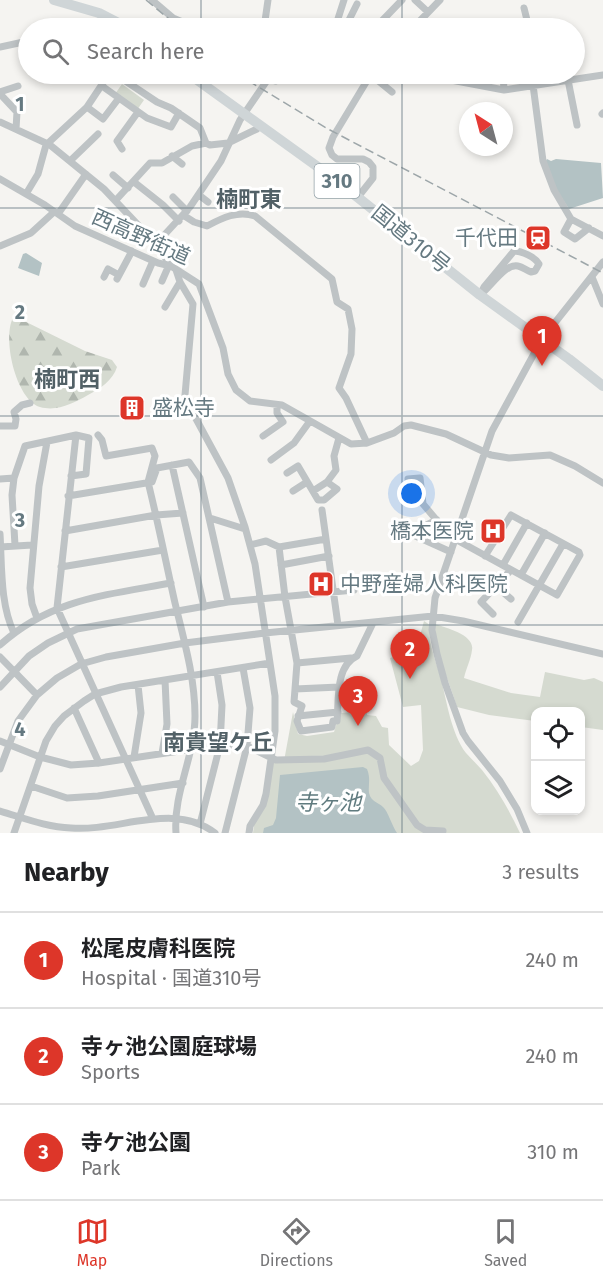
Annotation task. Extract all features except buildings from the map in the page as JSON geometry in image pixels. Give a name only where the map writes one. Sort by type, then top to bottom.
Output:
[{"type":"highway","points":[[54,0],[99,13],[102,18]]},
{"type":"highway","name":"国道310号","points":[[203,84],[358,197],[480,295],[603,386]]},
{"type":"street","points":[[152,0],[172,18]]},
{"type":"street","points":[[265,18],[268,0]]},
{"type":"street","points":[[339,18],[344,0]]},
{"type":"street","points":[[385,18],[402,0]]},
{"type":"street","points":[[415,0],[429,12]]},
{"type":"street","points":[[423,18],[440,0]]},
{"type":"street","points":[[350,18],[357,4]]},
{"type":"street","points":[[524,8],[526,18]]},
{"type":"street","points":[[0,47],[18,43]]},
{"type":"street","points":[[585,78],[603,75]]},
{"type":"street","points":[[130,84],[200,128],[206,143]]},
{"type":"street","points":[[156,244],[183,216],[221,161],[244,114],[264,84]]},
{"type":"street","points":[[358,197],[373,178],[373,167],[363,159],[337,159],[329,148],[364,84]]},
{"type":"street","points":[[382,84],[392,92]]},
{"type":"street","points":[[472,84],[504,90],[541,84]]},
{"type":"street","points":[[504,84],[504,90]]},
{"type":"street","points":[[568,84],[577,124]]},
{"type":"street","points":[[534,85],[545,170],[554,190],[572,219],[603,236]]},
{"type":"street","points":[[16,129],[17,112],[0,93],[18,86]]},
{"type":"street","points":[[26,194],[38,174],[46,145],[87,107],[102,86],[147,118],[171,127],[179,113]]},
{"type":"street","points":[[87,107],[103,119],[119,98]]},
{"type":"street","points":[[122,148],[117,141],[138,112]]},
{"type":"street","points":[[0,122],[49,144],[116,200],[156,244],[193,304],[185,395],[228,478],[250,545],[275,696],[274,730],[266,794],[263,805],[250,826],[249,833]]},
{"type":"street","points":[[116,200],[150,162],[162,163],[192,146],[230,141],[257,129],[259,125]]},
{"type":"street","points":[[70,161],[98,134]]},
{"type":"street","points":[[172,156],[182,164]]},
{"type":"street","points":[[0,246],[31,233],[56,213],[86,174]]},
{"type":"street","points":[[113,175],[128,188]]},
{"type":"street","name":"西高野街道","points":[[0,179],[75,226],[153,261],[172,267],[199,284],[223,348],[228,374],[236,390],[250,401],[282,405],[351,444],[367,443]]},
{"type":"street","points":[[134,182],[163,205],[194,222],[207,226],[222,218],[245,212],[255,216],[332,279],[337,302],[348,309],[352,329],[351,354],[339,388],[367,443],[411,425],[446,434],[484,453],[509,458],[550,455],[575,466],[603,483]]},
{"type":"street","points":[[198,195],[208,202]]},
{"type":"street","points":[[173,197],[183,216]]},
{"type":"street","points":[[572,219],[564,232],[569,236],[575,239],[589,228]]},
{"type":"street","points":[[104,277],[108,269],[118,277],[132,251]]},
{"type":"street","points":[[520,251],[538,262],[536,269],[531,272],[517,266],[507,268],[489,289],[480,295],[512,252],[520,251]]},
{"type":"street","points":[[143,284],[153,261]]},
{"type":"street","points":[[527,833],[517,809],[500,781],[463,733],[445,683],[432,630],[435,598],[492,431],[507,401],[542,339],[603,262]]},
{"type":"street","points":[[162,281],[172,267]]},
{"type":"street","points":[[592,277],[602,299]]},
{"type":"street","points":[[165,307],[180,282]]},
{"type":"street","points":[[0,426],[15,426],[14,412],[22,405],[30,403]]},
{"type":"street","points":[[263,436],[282,422],[277,413],[277,405]]},
{"type":"street","points":[[271,460],[294,445],[310,421]]},
{"type":"street","points":[[76,435],[57,608],[153,819]]},
{"type":"street","points":[[15,545],[12,495],[14,478],[26,446],[76,435],[89,438],[86,474],[71,476]]},
{"type":"street","points":[[98,435],[102,440],[106,456],[152,448],[154,456],[148,482],[185,643],[195,713],[191,749],[175,818],[176,833]]},
{"type":"street","points":[[313,491],[327,482],[336,470],[334,456],[339,438]]},
{"type":"street","points":[[37,618],[30,588],[32,544],[47,442]]},
{"type":"street","points":[[68,496],[152,482],[157,468],[189,462],[200,478],[228,602]]},
{"type":"street","points":[[172,465],[204,607]]},
{"type":"street","points":[[288,473],[298,466],[318,500],[324,500],[337,489],[327,482]]},
{"type":"street","points":[[0,479],[14,478]]},
{"type":"street","points":[[408,479],[420,478],[423,504],[450,536],[485,556],[503,566],[557,595],[580,555],[513,515],[509,516],[485,556]]},
{"type":"street","points":[[293,491],[307,482]]},
{"type":"street","points":[[322,510],[338,625]]},
{"type":"street","points":[[65,531],[156,515],[183,513]]},
{"type":"street","points":[[210,518],[245,529]]},
{"type":"street","points":[[437,520],[411,534],[451,552]]},
{"type":"street","points":[[503,566],[527,523]]},
{"type":"street","points":[[521,575],[545,533]]},
{"type":"street","points":[[0,534],[3,608],[6,620],[14,633]]},
{"type":"street","points":[[250,545],[266,541],[279,547],[326,539]]},
{"type":"street","points":[[0,547],[32,544]]},
{"type":"street","points":[[518,622],[563,544]]},
{"type":"street","points":[[279,547],[297,663],[294,702],[302,706],[297,721],[301,731],[332,727],[333,721],[337,721],[342,670],[351,658]]},
{"type":"street","points":[[61,567],[163,550]]},
{"type":"street","points":[[281,565],[329,556]]},
{"type":"street","points":[[493,614],[481,602],[511,570]]},
{"type":"street","points":[[0,645],[37,618],[57,608],[82,599],[171,583]]},
{"type":"street","points":[[497,586],[511,599]]},
{"type":"street","points":[[0,687],[13,670],[38,650],[68,633],[90,626],[228,602],[354,590]]},
{"type":"street","points":[[0,769],[18,721],[36,695],[57,678],[81,664],[106,657],[185,643],[433,616],[603,654]]},
{"type":"street","points":[[297,663],[357,656],[373,622]]},
{"type":"street","points":[[0,657],[36,695]]},
{"type":"street","points":[[14,833],[40,757],[55,726],[74,708],[95,694],[270,663]]},
{"type":"street","points":[[225,833],[247,746],[250,708],[243,668]]},
{"type":"street","points":[[200,824],[220,745],[222,705],[217,672]]},
{"type":"street","points":[[162,753],[167,724],[165,680]]},
{"type":"street","points":[[134,758],[141,713],[138,685]]},
{"type":"street","points":[[295,689],[339,687]]},
{"type":"street","points":[[74,708],[99,763]]},
{"type":"street","points":[[298,716],[338,712]]},
{"type":"street","points":[[0,741],[40,757],[71,765],[220,745],[247,746],[276,760],[324,759],[368,750],[375,753],[382,762],[384,778],[417,825],[425,830],[443,831]]},
{"type":"street","points":[[31,786],[67,798],[183,783]]},
{"type":"street","points":[[0,811],[46,829],[72,831],[104,829],[153,819],[175,818],[200,824],[215,833]]},
{"type":"green space","points":[[122,84],[144,100],[137,110],[115,94]]},
{"type":"green space","points":[[14,316],[85,351],[112,360],[117,367],[115,372],[101,387],[77,401],[59,408],[40,407],[31,402],[24,393],[13,366],[9,338],[10,325]]},
{"type":"green space","points":[[424,621],[430,625],[431,646],[450,717],[461,745],[498,793],[520,833],[253,833],[254,825],[266,805],[272,761],[284,761],[293,712],[298,734],[307,736],[334,732],[340,713],[367,711],[367,715],[376,716],[382,727],[388,728],[389,745],[411,766],[419,761],[423,750],[421,705],[403,707],[390,658],[416,650]]},
{"type":"green space","points":[[435,624],[465,636],[472,645],[464,678],[511,693],[540,697],[545,672],[584,680],[594,678],[603,682],[603,730],[585,728],[585,707],[531,707],[531,720],[489,715],[457,707],[440,656]]},
{"type":"water","points":[[547,159],[601,163],[603,198],[569,209],[556,189],[545,162]]},
{"type":"water","points":[[26,253],[42,263],[39,276],[18,268],[23,254]]},
{"type":"water","name":"寺ヶ池","points":[[363,767],[368,773],[370,796],[385,809],[397,833],[263,833],[264,828],[273,825],[276,818],[280,775]]},
{"type":"railway","points":[[146,0],[168,18]]},
{"type":"railway","points":[[254,84],[328,129],[603,273]]},
{"type":"place","name":"千代田","points":[[538,238]]},
{"type":"place","name":"松尾皮膚科医院","points":[[542,366]]},
{"type":"place","name":"盛松寺","points":[[132,408]]},
{"type":"place","name":"橋本医院","points":[[493,531]]},
{"type":"place","name":"中野産婦人科医院","points":[[321,584]]},
{"type":"place","name":"寺ヶ池公園庭球場","points":[[410,679]]},
{"type":"place","name":"寺ケ池公園","points":[[358,726]]},
{"type":"district","name":"楠町東","points":[[249,199]]},
{"type":"district","name":"楠町西","points":[[67,379]]},
{"type":"district","name":"南貴望ケ丘","points":[[218,742]]}]
